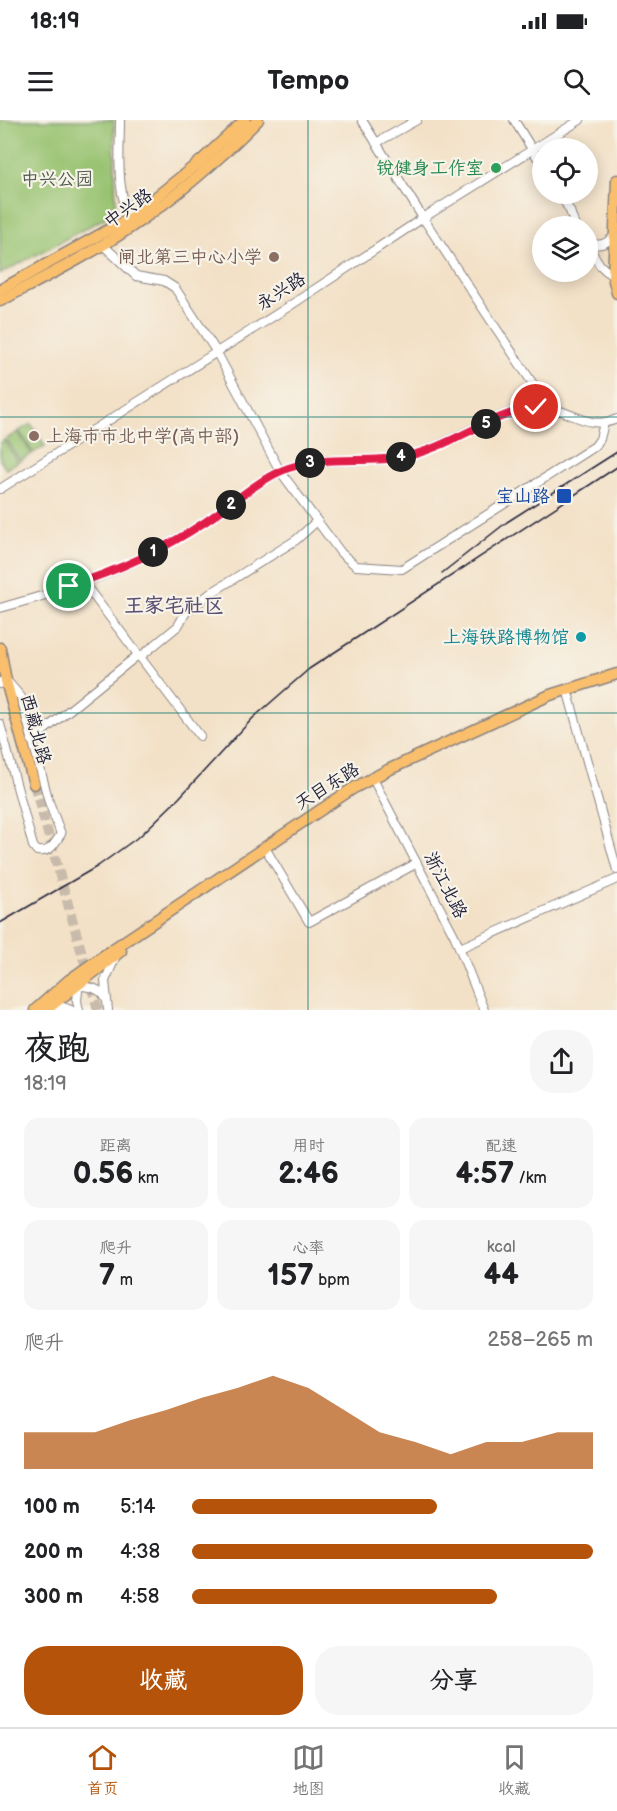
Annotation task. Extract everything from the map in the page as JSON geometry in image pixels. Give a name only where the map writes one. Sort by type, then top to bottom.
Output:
[{"type":"main road","name":"中兴路","points":[[0,301],[103,245],[245,120]]},
{"type":"main road","name":"中兴路","points":[[0,290],[132,221],[201,173],[258,120]]},
{"type":"main road","points":[[617,180],[614,236],[617,292]]},
{"type":"main road","name":"西藏北路","points":[[0,648],[2,682],[31,785]]},
{"type":"main road","name":"天目东路","points":[[568,692],[617,674]]},
{"type":"main road","name":"天目东路","points":[[35,1010],[80,972],[272,840],[373,780],[550,695],[617,681]]},
{"type":"main road","name":"天目东路","points":[[48,1009],[119,952],[373,780]]},
{"type":"street","points":[[120,120],[122,188],[132,221]]},
{"type":"street","points":[[362,120],[423,218],[539,393],[544,407]]},
{"type":"street","points":[[376,143],[417,120]]},
{"type":"street","points":[[514,120],[532,149]]},
{"type":"street","name":"永兴路","points":[[550,138],[580,120]]},
{"type":"street","name":"永兴路","points":[[0,489],[532,149]]},
{"type":"street","points":[[598,245],[607,243],[614,236]]},
{"type":"street","points":[[103,245],[136,276],[164,281],[175,288],[216,351],[280,471],[341,553],[356,566],[402,569],[595,446],[600,440],[604,423]]},
{"type":"street","points":[[598,262],[616,279]]},
{"type":"street","points":[[0,608],[83,582],[121,568],[152,553],[202,524],[280,471],[313,462],[386,459],[412,454],[439,445],[511,413],[531,408],[544,407],[583,420],[604,423],[617,419]]},
{"type":"street","points":[[32,740],[181,624],[186,612],[211,593],[296,540],[317,520]]},
{"type":"street","points":[[83,582],[200,736]]},
{"type":"street","points":[[0,724],[33,846],[37,851],[43,852],[51,849],[61,834],[49,802],[21,698],[2,682]]},
{"type":"street","points":[[568,692],[617,870]]},
{"type":"street","name":"浙江北路","points":[[373,780],[460,948],[484,1010]]},
{"type":"street","points":[[267,851],[309,922],[417,863]]},
{"type":"street","points":[[460,948],[617,879]]},
{"type":"street","points":[[108,1010],[105,987],[107,975],[119,952]]},
{"type":"street","points":[[79,1010],[77,998],[80,972]]},
{"type":"street","points":[[65,984],[91,987],[101,991],[106,1000]]},
{"type":"street","points":[[77,998],[82,990],[91,987]]},
{"type":"street","points":[[48,1009],[63,1007],[71,1010]]},
{"type":"green space","name":"中兴公园","points":[[0,120],[114,120],[116,212],[0,274]]},
{"type":"green space","points":[[31,424],[45,446],[33,453],[19,431]]},
{"type":"green space","points":[[18,432],[32,454],[20,461],[6,439]]},
{"type":"green space","points":[[4,440],[18,462],[6,469],[0,460],[0,443]]},
{"type":"tunnel","points":[[34,784],[98,1010]]},
{"type":"railway","points":[[442,573],[507,522],[617,452]]},
{"type":"railway","points":[[0,923],[98,866],[141,835],[179,798],[253,718],[309,669],[617,467]]},
{"type":"place","name":"锐健身工作室","points":[[496,168]]},
{"type":"place","name":"闸北第三中心小学","points":[[274,257]]},
{"type":"place","name":"上海市市北中学(高中部)","points":[[34,436]]},
{"type":"place","name":"宝山路","points":[[564,496]]},
{"type":"place","name":"上海铁路博物馆","points":[[581,637]]},
{"type":"district","name":"王家宅社区","points":[[174,605]]},
{"type":"route","points":[[69,586],[115,570],[152,553],[202,524],[280,471],[313,462],[400,457],[439,445],[500,417],[536,407]]}]
